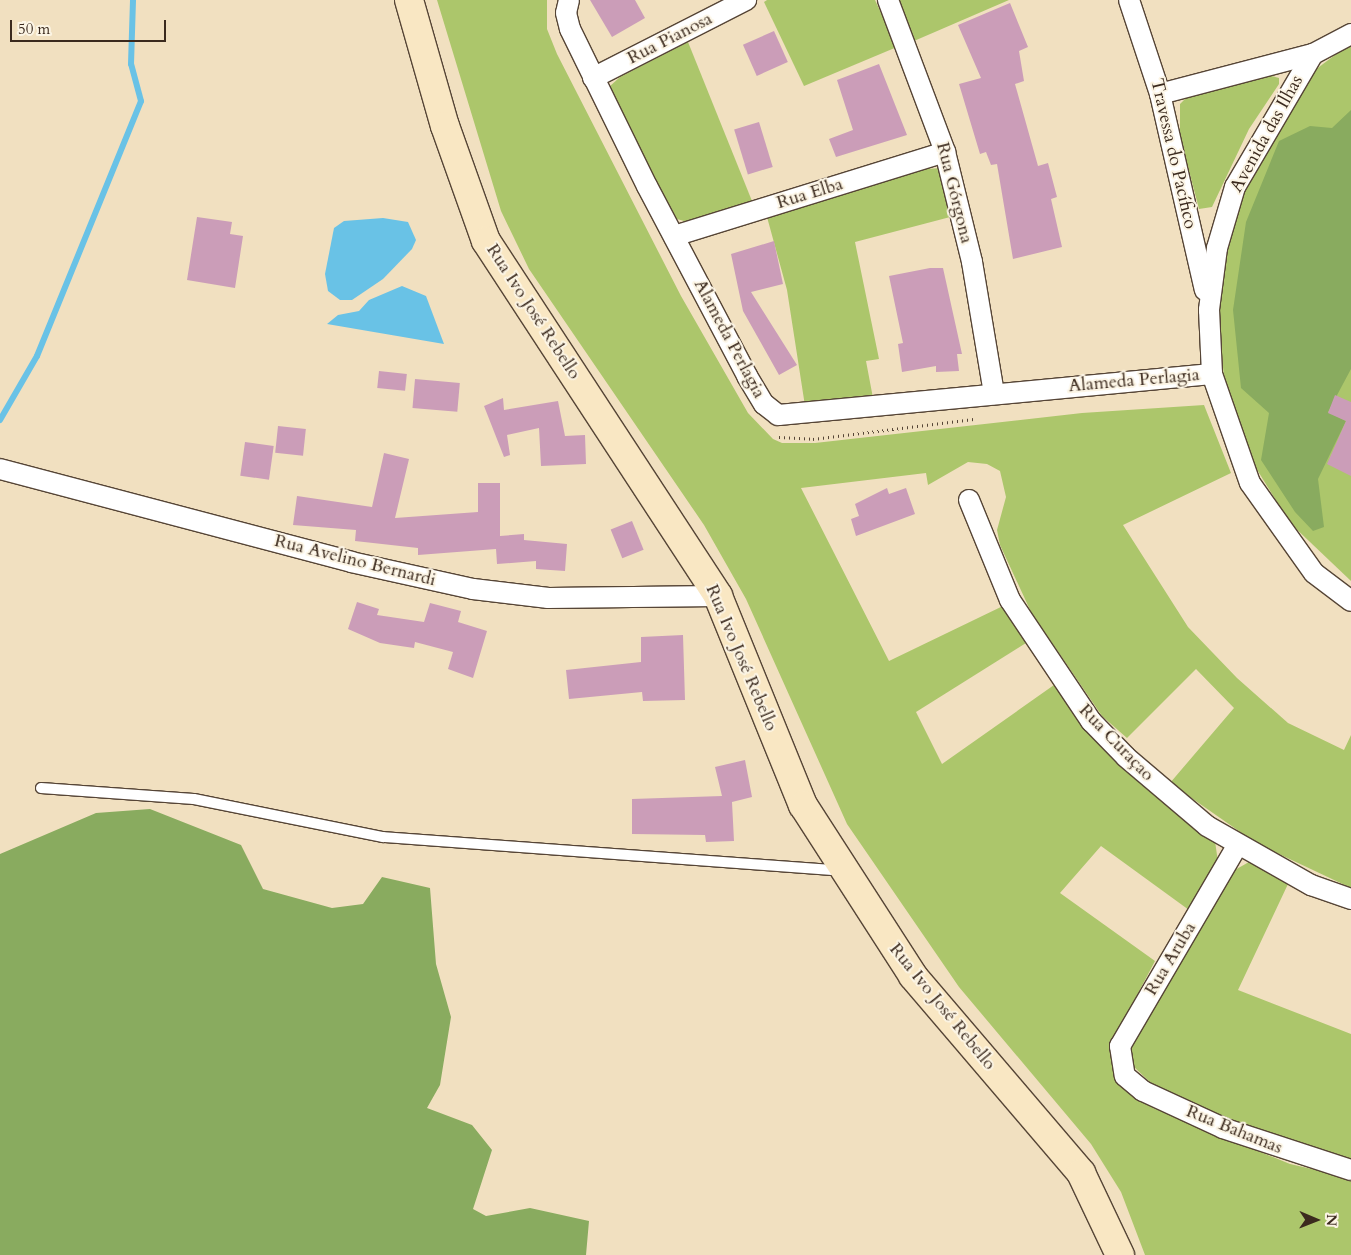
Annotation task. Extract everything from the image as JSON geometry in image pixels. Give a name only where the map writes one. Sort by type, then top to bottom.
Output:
[{"type":"street","name":"Rua Ivo José Rebello","points":[[409,0],[447,135],[486,241],[718,596],[792,781],[842,871],[913,976],[1080,1173],[1120,1255]]},
{"type":"street","name":"Alameda Perlagia","points":[[569,0],[566,13],[570,29],[593,78],[746,376],[764,404],[778,416],[1212,374]]},
{"type":"street","name":"Rua Pianosa","points":[[593,78],[746,0]]},
{"type":"street","name":"Rua Górgona","points":[[888,0],[945,152],[972,262],[994,394]]},
{"type":"street","name":"Travessa do Pacífico","points":[[1128,0],[1160,94],[1209,310]]},
{"type":"street","points":[[1160,94],[1313,54],[1351,34]]},
{"type":"street","name":"Avenida das Ilhas","points":[[1313,54],[1235,187],[1217,248],[1209,310],[1212,374],[1239,460],[1264,508],[1314,573],[1351,601]]},
{"type":"street","name":"Rua Elba","points":[[674,236],[945,152]]},
{"type":"street","name":"Rua Avelino Bernardi","points":[[0,469],[351,562],[473,589],[548,598],[718,596]]},
{"type":"street","name":"Rua Curaçao","points":[[970,500],[1010,600],[1091,721],[1167,794],[1237,846],[1311,885],[1351,900]]},
{"type":"street","name":"Rua Aruba","points":[[1124,1076],[1120,1046],[1237,846]]},
{"type":"street","name":"Rua Bahamas","points":[[1124,1076],[1143,1091],[1223,1128],[1351,1170]]},
{"type":"lane","points":[[41,788],[194,799],[383,838],[842,871]]},
{"type":"path","points":[[772,431],[780,437],[813,439],[983,418]]},
{"type":"green space","points":[[437,0],[547,0],[547,29],[557,54],[681,296],[748,413],[773,439],[782,443],[815,443],[1082,413],[1204,405],[1231,473],[1123,525],[1188,627],[1237,678],[1288,723],[1344,750],[1351,735],[1351,888],[1256,843],[1170,783],[1234,708],[1196,669],[1127,738],[1102,716],[1031,612],[1000,545],[997,530],[1006,497],[1000,471],[987,464],[968,462],[928,485],[926,473],[801,488],[889,661],[1005,605],[1026,643],[916,712],[942,764],[1054,685],[1129,773],[1215,841],[1218,862],[1189,910],[1101,846],[1060,893],[1155,961],[1114,1039],[1111,1060],[1115,1075],[1122,1085],[1153,1108],[1290,1164],[1351,1178],[1351,1255],[1145,1255],[1121,1192],[1091,1144],[959,987],[847,824],[746,599],[704,525],[529,269],[501,211]]},
{"type":"green space","points":[[767,0],[875,0],[897,47],[804,86],[764,2]]},
{"type":"green space","points":[[899,0],[1009,0],[914,41]]},
{"type":"green space","points":[[688,42],[752,201],[688,222],[673,218],[609,87],[620,77]]},
{"type":"green space","points":[[1351,43],[1351,581],[1290,523],[1256,468],[1224,378],[1218,313],[1226,246],[1246,183],[1315,70]]},
{"type":"green space","points":[[1264,74],[1279,78],[1279,84],[1249,129],[1212,207],[1199,209],[1180,136],[1180,104],[1186,98]]},
{"type":"green space","points":[[1351,110],[1351,369],[1328,412],[1346,421],[1318,479],[1324,527],[1313,531],[1295,512],[1261,460],[1269,413],[1241,388],[1233,310],[1246,222],[1279,141],[1310,126],[1332,128]]},
{"type":"green space","points":[[942,168],[954,216],[855,242],[879,359],[866,361],[873,398],[805,406],[787,290],[767,217],[925,169]]},
{"type":"green space","points":[[150,809],[241,845],[263,889],[332,908],[363,904],[382,877],[430,888],[436,964],[451,1017],[440,1085],[427,1108],[472,1125],[492,1150],[473,1209],[486,1216],[530,1208],[589,1221],[586,1255],[0,1255],[0,854],[96,813]]},
{"type":"green space","points":[[1249,862],[1288,884],[1238,990],[1351,1034],[1351,1160],[1235,1123],[1152,1084],[1133,1066],[1131,1046],[1233,871]]},
{"type":"water","points":[[383,218],[408,222],[416,240],[412,249],[383,279],[352,300],[340,300],[328,291],[325,274],[334,228],[344,221]]},
{"type":"water","points":[[402,286],[426,296],[444,344],[327,324],[338,315],[359,311],[369,300]]},
{"type":"building","points":[[590,0],[635,0],[645,18],[612,37]]},
{"type":"building","points":[[1010,3],[1028,47],[1019,51],[1024,81],[1015,84],[1038,166],[1048,163],[1057,197],[1051,199],[1062,247],[1013,259],[997,164],[991,165],[986,152],[980,154],[959,84],[981,78],[958,25]]},
{"type":"building","points":[[774,31],[788,62],[757,76],[743,45]]},
{"type":"building","points":[[879,64],[907,135],[836,157],[829,139],[853,130],[837,80]]},
{"type":"building","points":[[759,122],[773,167],[748,175],[734,130]]},
{"type":"building","points":[[197,217],[232,222],[230,234],[243,236],[235,288],[187,280]]},
{"type":"building","points":[[774,241],[783,284],[751,292],[797,365],[779,375],[743,311],[731,254]]},
{"type":"building","points":[[930,268],[943,268],[962,354],[957,354],[959,371],[936,372],[936,366],[902,372],[898,344],[903,343],[889,276]]},
{"type":"building","points":[[379,371],[407,374],[405,391],[377,388]]},
{"type":"building","points":[[415,379],[460,383],[457,412],[412,408]]},
{"type":"building","points":[[1335,395],[1351,402],[1351,476],[1327,464],[1346,421],[1328,413]]},
{"type":"building","points":[[503,398],[504,410],[558,401],[565,436],[585,435],[586,464],[541,466],[539,428],[507,435],[510,455],[504,457],[484,406]]},
{"type":"building","points":[[278,426],[306,429],[303,456],[275,453]]},
{"type":"building","points":[[245,442],[274,446],[269,480],[240,476]]},
{"type":"building","points":[[384,453],[409,459],[395,518],[478,512],[478,483],[500,483],[500,536],[524,534],[524,540],[567,544],[565,571],[536,569],[536,561],[497,564],[496,549],[418,555],[418,548],[355,541],[356,530],[293,525],[297,496],[372,507]]},
{"type":"building","points":[[887,488],[889,494],[906,488],[915,514],[856,536],[851,519],[859,516],[855,504]]},
{"type":"building","points":[[632,521],[644,550],[622,558],[611,530]]},
{"type":"building","points":[[357,602],[379,609],[377,615],[424,622],[430,603],[461,611],[458,622],[487,631],[473,678],[448,669],[453,652],[415,642],[414,648],[380,643],[348,629]]},
{"type":"building","points":[[683,635],[685,700],[643,701],[642,692],[569,699],[566,670],[641,662],[641,637]]},
{"type":"building","points":[[745,760],[752,797],[732,802],[734,841],[706,842],[705,835],[632,834],[632,799],[722,796],[715,767]]},
{"type":"waterway","points":[[0,420],[37,356],[141,101],[131,64],[133,0]]}]
